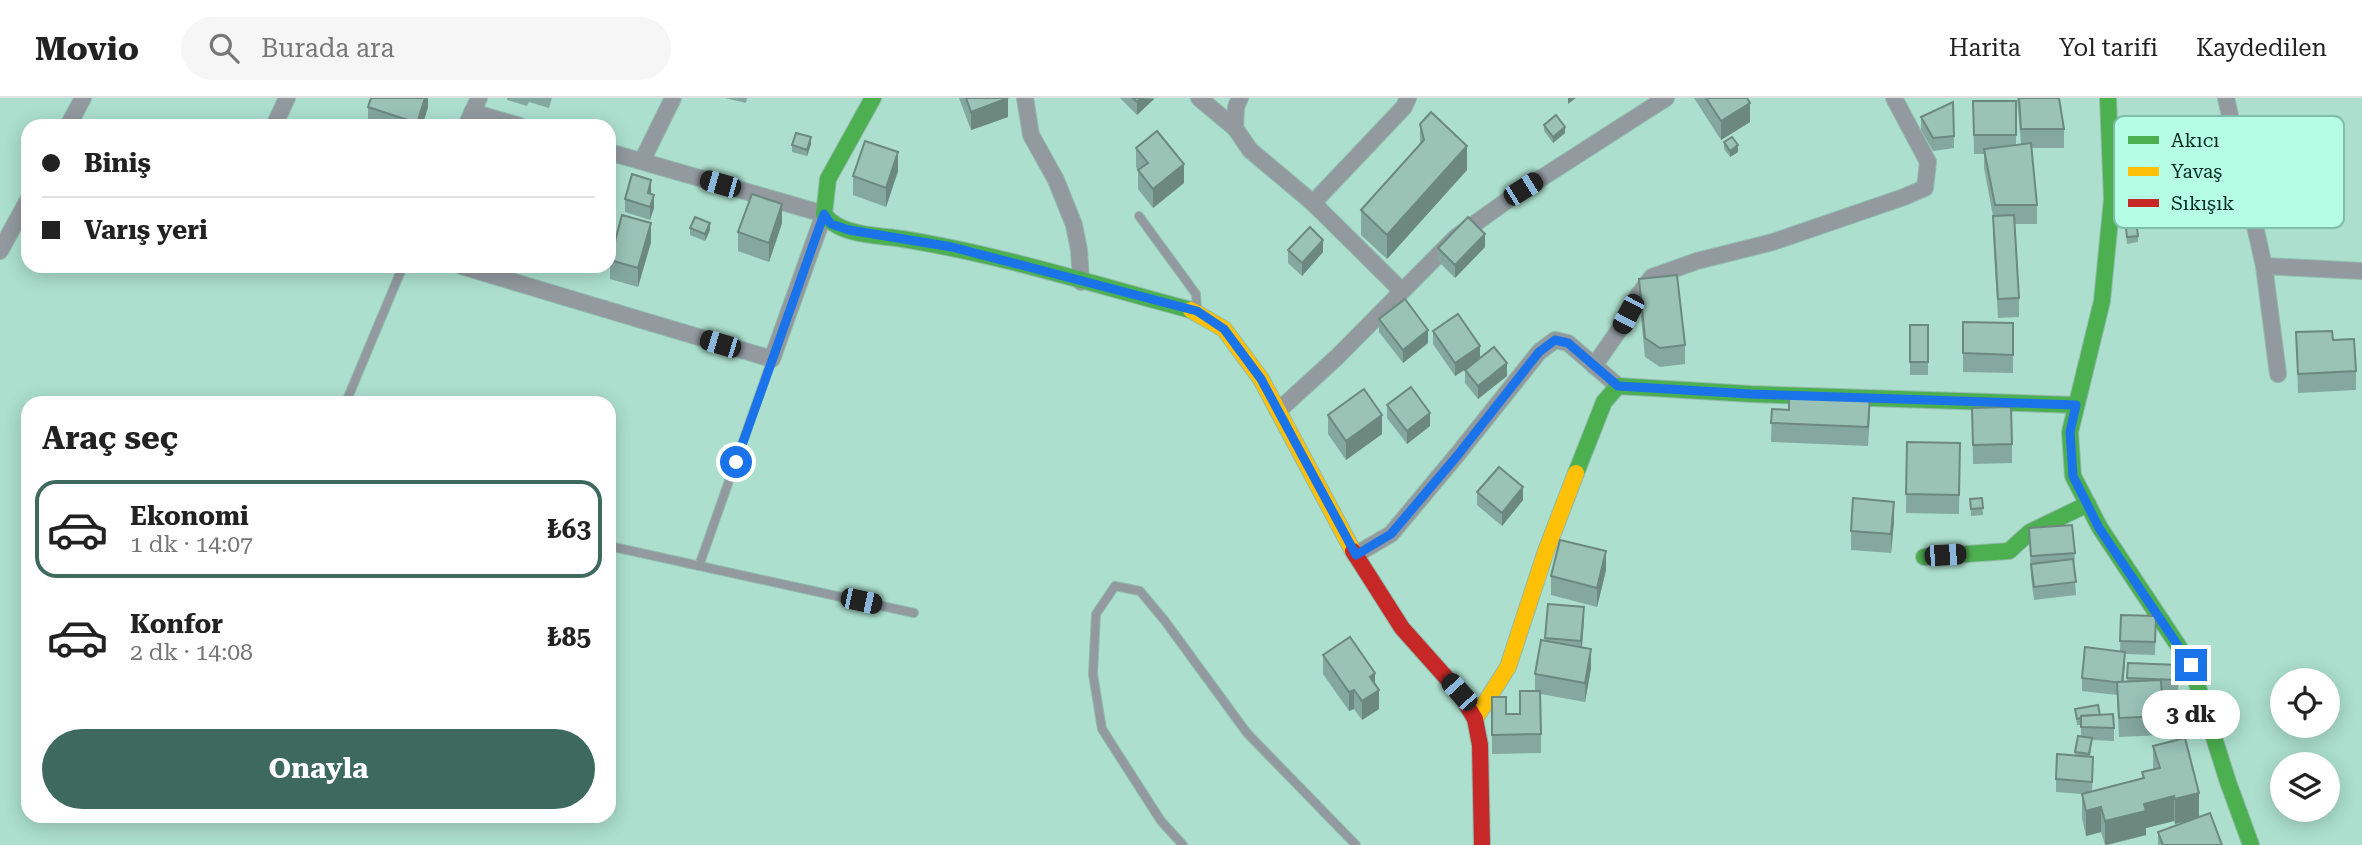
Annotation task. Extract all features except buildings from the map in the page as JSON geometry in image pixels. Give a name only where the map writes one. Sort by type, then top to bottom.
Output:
[{"type":"street","points":[[72,119],[83,98]]},
{"type":"street","points":[[277,119],[287,98]]},
{"type":"street","points":[[642,161],[673,98]]},
{"type":"street","points":[[484,273],[772,359],[824,214],[828,179],[873,98]]},
{"type":"street","points":[[1025,98],[1031,135],[1056,180],[1074,225],[1081,282]]},
{"type":"street","points":[[1199,98],[1235,128],[1250,150],[1313,203],[1402,291]]},
{"type":"street","points":[[1235,128],[1236,107],[1240,98]]},
{"type":"street","points":[[1278,411],[1337,357],[1456,237],[1512,197],[1667,98]]},
{"type":"street","points":[[1594,366],[1652,277],[1697,261],[1773,242],[1925,188],[1928,162],[1894,98]]},
{"type":"street","points":[[2108,98],[2112,199],[2102,301],[2070,432],[2073,476],[2099,528],[2191,665],[2251,845]]},
{"type":"street","points":[[2227,98],[2231,116]]},
{"type":"street","points":[[1313,203],[1410,101]]},
{"type":"street","points":[[472,112],[496,119]]},
{"type":"street","points":[[616,154],[824,214],[831,224],[849,230],[952,247],[1197,311],[1224,329],[1261,379],[1356,555],[1402,628],[1459,692],[1475,719],[1480,745],[1482,845]]},
{"type":"street","points":[[0,251],[21,213]]},
{"type":"street","points":[[2256,228],[2264,266],[2278,374]]},
{"type":"street","points":[[2264,266],[2362,271]]},
{"type":"street","points":[[1356,555],[1391,534],[1539,352],[1555,340],[1568,343],[1618,386],[1751,394],[2076,405]]},
{"type":"street","points":[[1475,719],[1508,667],[1546,551],[1593,427],[1604,402],[1618,386]]},
{"type":"street","points":[[1924,557],[2009,551],[2030,532],[2088,504]]},
{"type":"lane","points":[[1139,216],[1196,294],[1197,311]]},
{"type":"lane","points":[[348,396],[399,273]]},
{"type":"lane","points":[[699,566],[772,359]]},
{"type":"lane","points":[[616,548],[914,613]]},
{"type":"lane","points":[[1183,845],[1161,821],[1102,729],[1093,674],[1096,614],[1115,586],[1140,591],[1247,733],[1356,845]]},
{"type":"traffic: fast","points":[[873,98],[828,179],[824,214],[839,227],[976,253],[1191,310]]},
{"type":"traffic: fast","points":[[2108,98],[2112,199],[2102,301],[2070,432],[2073,476],[2100,528],[2191,665],[2251,845]]},
{"type":"traffic: fast","points":[[1576,473],[1604,402],[1618,386],[1751,394],[2076,405]]},
{"type":"traffic: fast","points":[[1924,557],[2009,551],[2030,532],[2088,504]]},
{"type":"traffic: slow","points":[[1191,310],[1224,329],[1261,379],[1353,551]]},
{"type":"traffic: slow","points":[[1475,719],[1508,667],[1546,551],[1576,473]]},
{"type":"traffic: jam","points":[[1353,551],[1402,628],[1459,692],[1475,719],[1480,745],[1482,845]]},
{"type":"route","points":[[736,462],[824,214],[831,224],[849,230],[952,247],[1197,311],[1224,329],[1261,379],[1356,555],[1391,534],[1539,352],[1555,340],[1568,343],[1618,386],[1751,394],[2076,405],[2070,432],[2073,476],[2099,528],[2191,665]]}]
